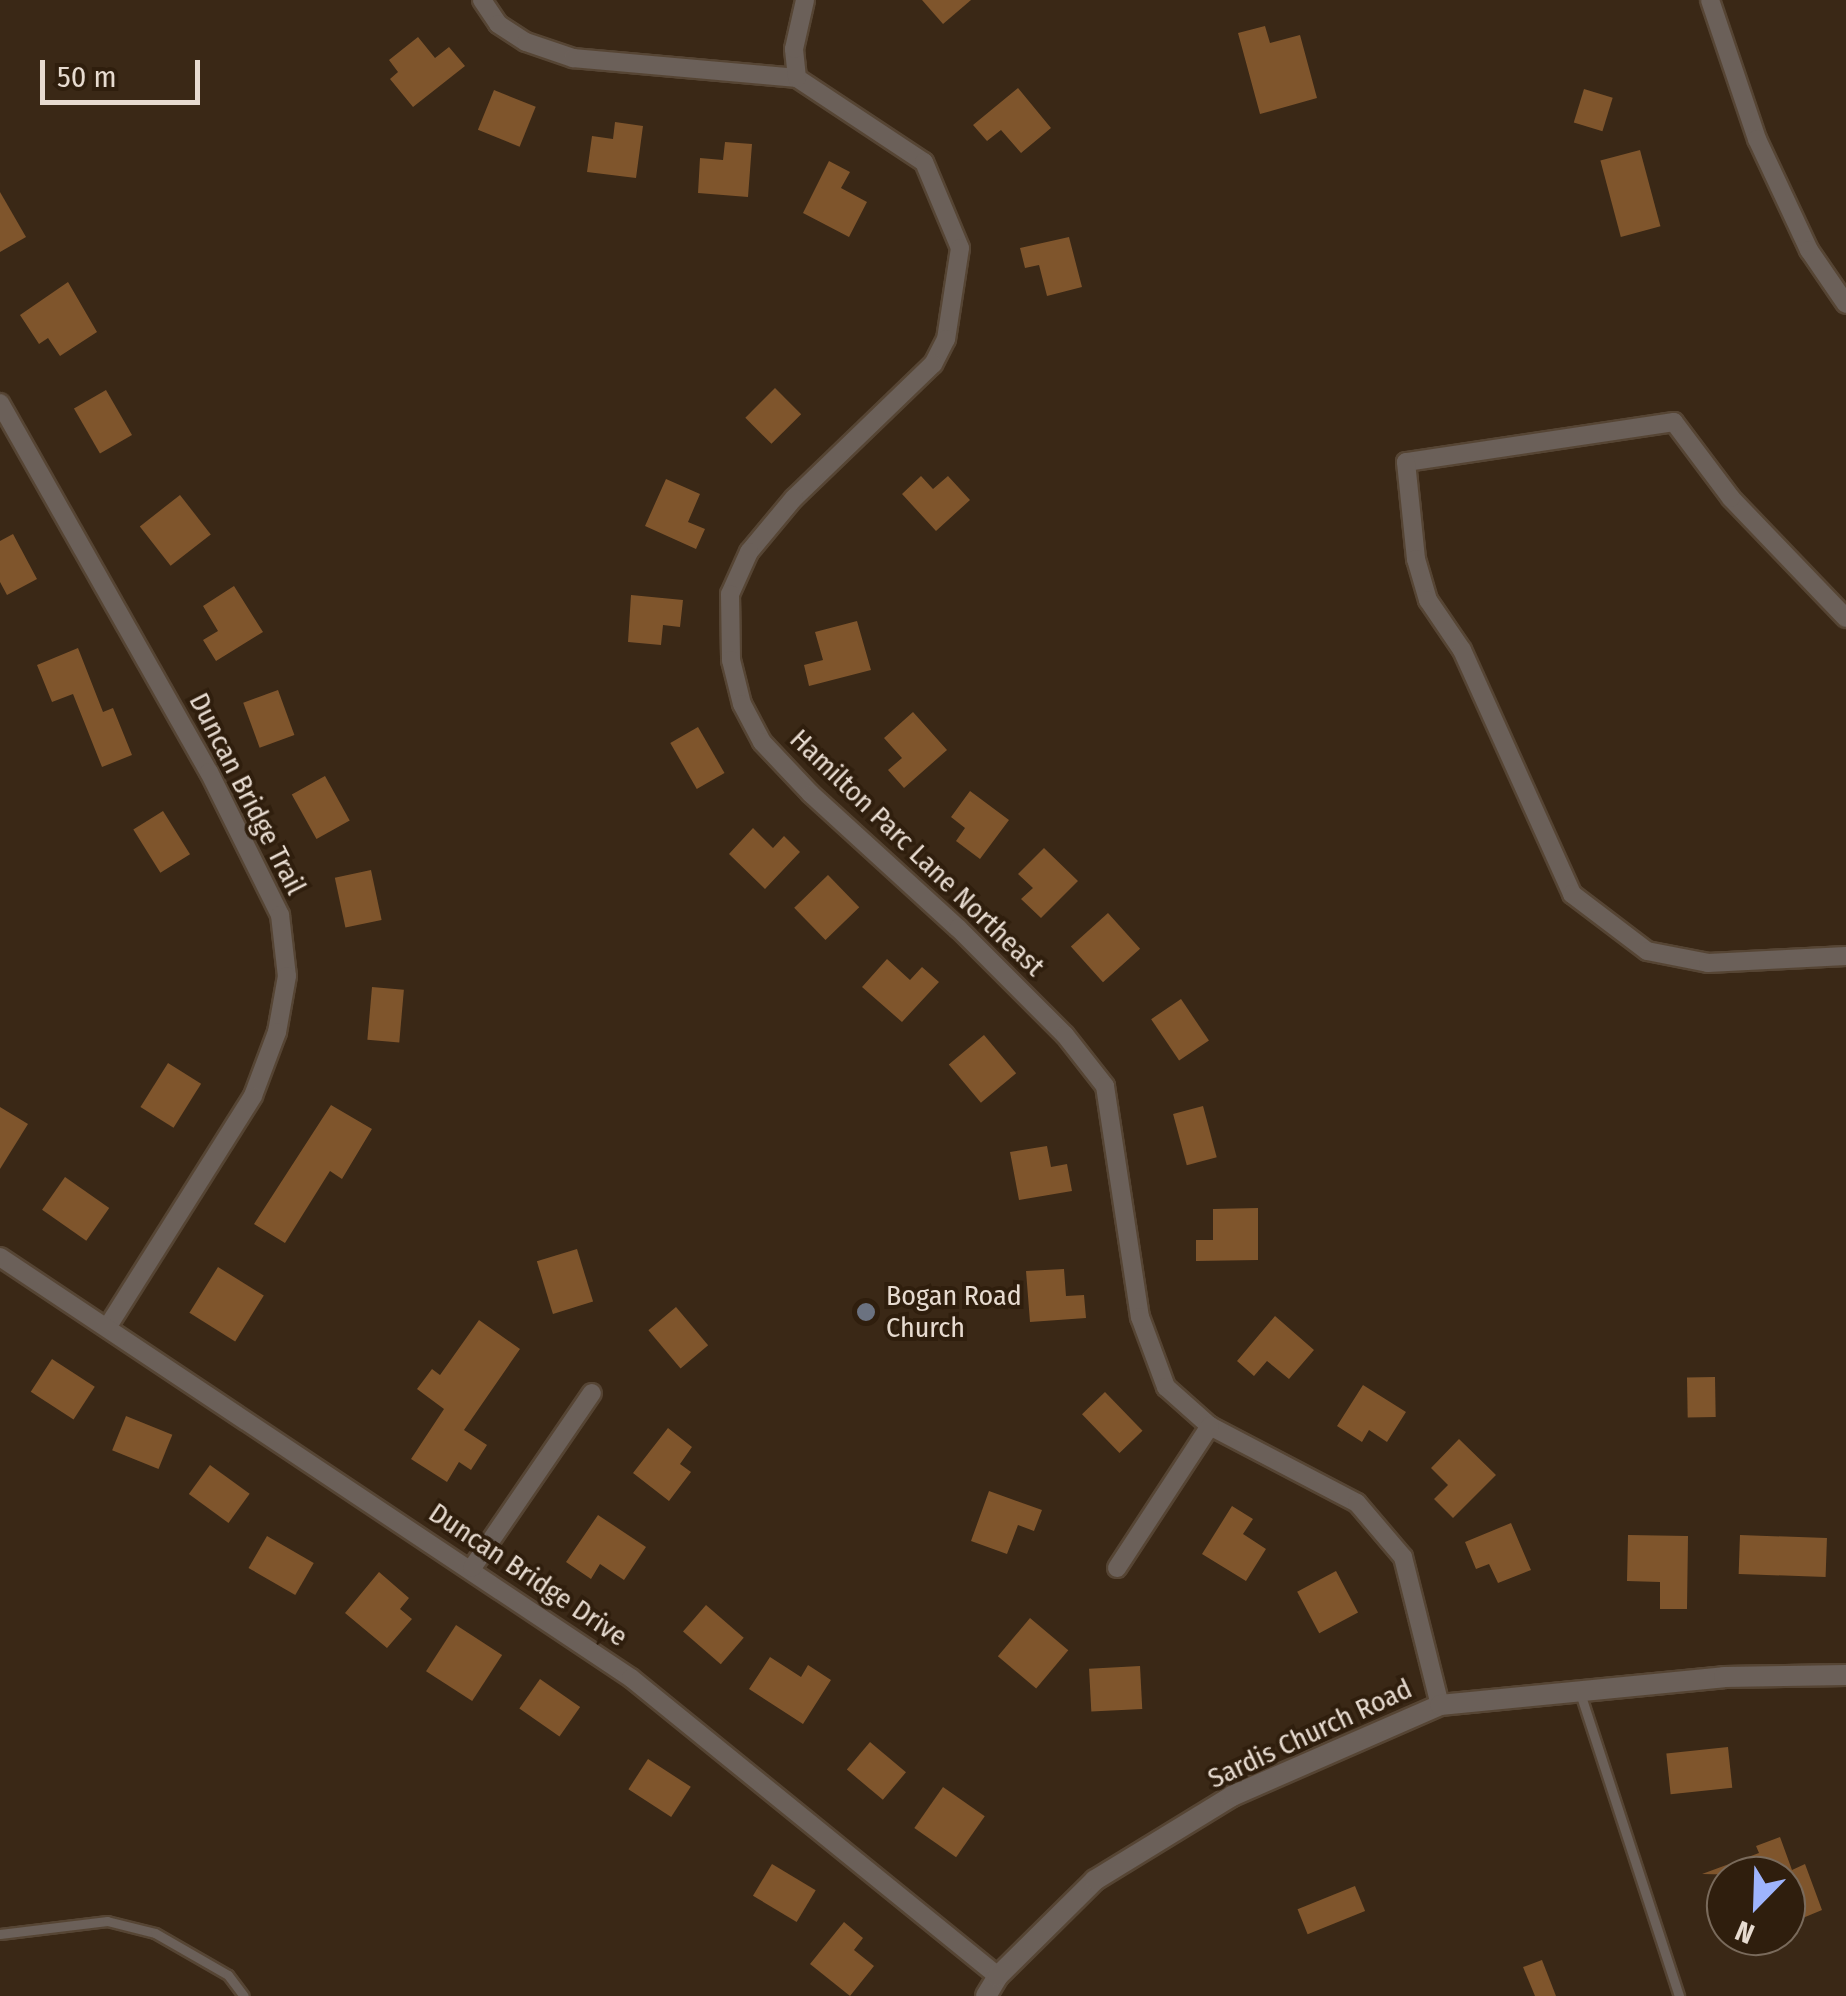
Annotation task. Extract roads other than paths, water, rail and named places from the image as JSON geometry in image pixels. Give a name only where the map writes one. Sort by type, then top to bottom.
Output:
[{"type":"street","name":"Hamilton Parc Lane Northeast","points":[[482,0],[498,24],[526,42],[574,58],[797,78],[924,162],[960,248],[946,339],[933,364],[794,498],[749,552],[730,594],[731,660],[742,704],[762,742],[810,794],[958,928],[1065,1035],[1105,1086],[1140,1317],[1166,1387],[1210,1426],[1357,1504],[1403,1557],[1440,1705]]},
{"type":"street","points":[[797,78],[794,48],[805,0]]},
{"type":"street","points":[[1710,0],[1757,139],[1808,250],[1846,304]]},
{"type":"street","name":"Duncan Bridge Trail","points":[[0,403],[209,772],[280,915],[287,976],[277,1032],[253,1096],[108,1326]]},
{"type":"street","points":[[1846,618],[1732,498],[1674,422],[1406,462],[1416,559],[1428,600],[1462,650],[1572,894],[1648,951],[1708,963],[1846,956]]},
{"type":"street","name":"Duncan Bridge Drive","points":[[0,1257],[472,1568],[630,1678],[998,1976]]},
{"type":"street","points":[[472,1568],[592,1392]]},
{"type":"street","points":[[1117,1568],[1210,1426]]},
{"type":"street","name":"Sardis Church Road","points":[[986,1996],[998,1976],[1094,1880],[1232,1796],[1440,1705],[1724,1676],[1846,1675]]},
{"type":"lane","points":[[1580,1693],[1679,1996]]},
{"type":"lane","points":[[0,1934],[107,1921],[156,1934],[228,1975],[244,1996]]},
{"type":"place","name":"Bogan Road Church","points":[[866,1312]]}]
